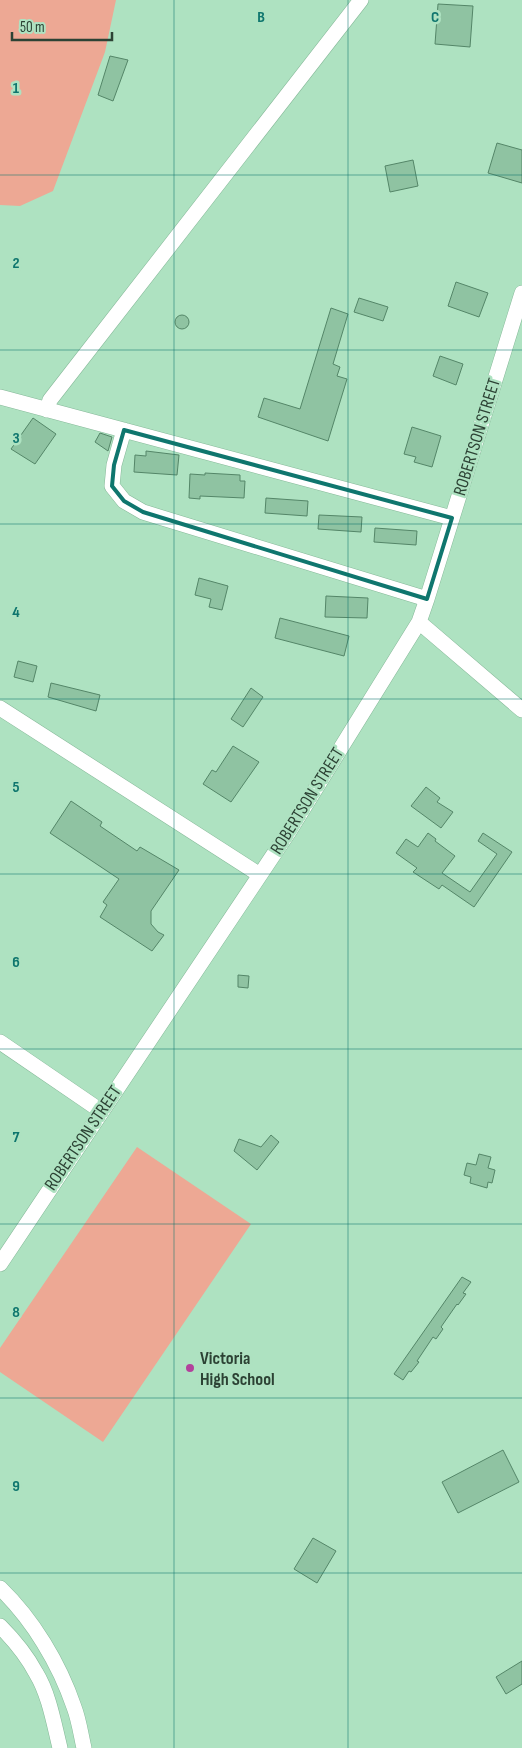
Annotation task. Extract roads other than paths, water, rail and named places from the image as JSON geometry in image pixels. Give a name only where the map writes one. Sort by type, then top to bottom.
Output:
[{"type":"street","points":[[47,410],[50,400],[361,0]]},
{"type":"street","name":"ROBERTSON STREET","points":[[0,1264],[290,830],[419,622],[522,293]]},
{"type":"street","points":[[0,397],[452,518]]},
{"type":"street","points":[[124,430],[114,465],[112,486],[124,501],[143,512],[427,599]]},
{"type":"street","points":[[419,622],[522,710]]},
{"type":"street","points":[[0,708],[260,875]]},
{"type":"street","points":[[0,1042],[101,1111]]},
{"type":"street","points":[[0,1588],[15,1602],[58,1668],[74,1708],[84,1748]]},
{"type":"street","points":[[0,1626],[37,1673],[51,1712],[60,1748]]},
{"type":"place","name":"Victoria High School","points":[[190,1368]]}]
